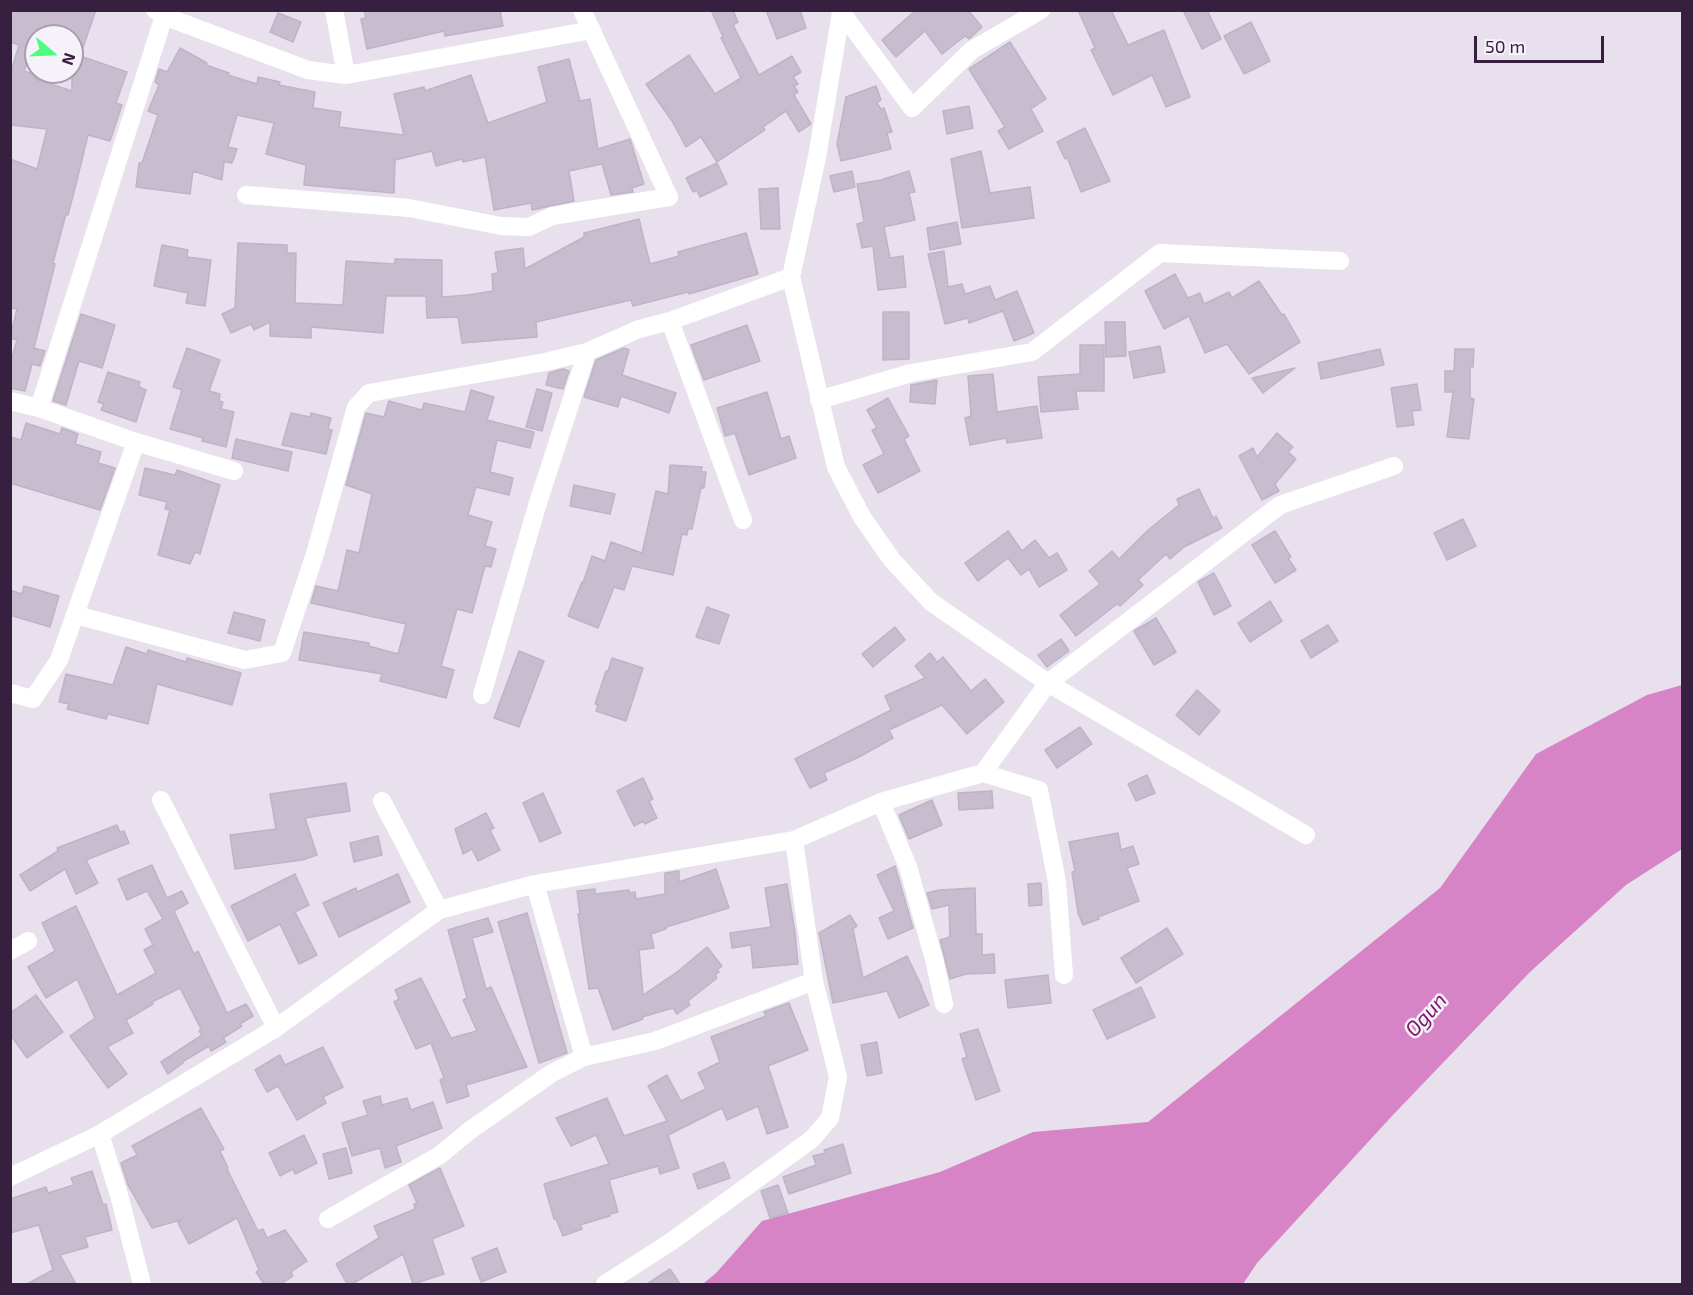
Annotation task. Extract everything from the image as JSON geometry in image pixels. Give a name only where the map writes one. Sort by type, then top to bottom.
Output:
[{"type":"street","points":[[334,10],[345,75]]},
{"type":"street","points":[[246,195],[409,208],[501,226],[529,227],[552,216],[669,197],[582,10]]},
{"type":"street","points":[[841,12],[912,108],[972,50],[1041,10]]},
{"type":"street","points":[[841,12],[817,157],[791,277],[836,467],[861,517],[892,560],[931,602],[1048,683],[1306,835]]},
{"type":"street","points":[[39,408],[160,13],[308,70],[345,75],[592,30]]},
{"type":"street","points":[[819,400],[911,373],[1032,352],[1160,254],[1340,261]]},
{"type":"street","points":[[76,615],[245,660],[282,653],[315,554],[356,407],[369,393],[545,362],[586,352],[639,329],[670,321],[791,277]]},
{"type":"street","points":[[670,321],[743,520]]},
{"type":"street","points":[[482,695],[537,506],[586,352]]},
{"type":"street","points":[[10,401],[39,408],[136,442],[234,471]]},
{"type":"street","points":[[10,693],[33,699],[59,660],[136,442]]},
{"type":"street","points":[[983,773],[1048,683],[1280,505],[1394,466]]},
{"type":"street","points":[[10,1178],[100,1134],[276,1028],[439,910],[535,884],[794,840],[881,802],[983,773],[1039,790],[1056,882],[1064,975]]},
{"type":"street","points":[[160,800],[276,1028]]},
{"type":"street","points":[[382,801],[439,910]]},
{"type":"street","points":[[881,802],[908,867],[944,1004]]},
{"type":"street","points":[[605,1284],[672,1241],[812,1139],[830,1118],[838,1077],[814,981],[794,840]]},
{"type":"street","points":[[535,884],[584,1057]]},
{"type":"street","points":[[10,951],[28,941]]},
{"type":"street","points":[[328,1219],[440,1155],[469,1131],[552,1074],[584,1057],[655,1041],[814,981]]},
{"type":"street","points":[[100,1134],[119,1195],[142,1284]]},
{"type":"water","name":"Ogun","points":[[1682,685],[1682,849],[1626,885],[1530,972],[1392,1116],[1257,1263],[1243,1284],[703,1284],[717,1272],[762,1221],[940,1172],[1033,1132],[1148,1122],[1440,888],[1536,754],[1647,695]]},
{"type":"building","points":[[10,10],[96,10],[84,44],[84,24],[24,24],[24,84],[50,84],[72,91],[72,84],[84,84],[84,57],[127,72],[116,103],[122,105],[110,141],[88,135],[68,215],[66,214],[53,263],[55,264],[34,348],[45,351],[40,366],[32,364],[25,391],[10,388],[10,365],[17,340],[10,338],[17,309],[10,308],[10,159],[37,169],[47,129],[10,125],[10,75],[19,45],[10,42]]},
{"type":"building","points":[[364,10],[500,10],[503,26],[445,36],[444,31],[367,49],[361,19],[366,18]]},
{"type":"building","points":[[711,10],[733,10],[738,22],[733,25],[759,75],[792,56],[801,72],[793,77],[798,84],[794,86],[798,92],[794,95],[811,124],[799,132],[786,111],[763,127],[765,130],[717,162],[701,137],[686,147],[672,121],[646,84],[689,55],[715,94],[741,78],[721,38],[723,37]]},
{"type":"building","points":[[766,10],[800,10],[806,28],[777,39]]},
{"type":"building","points":[[916,10],[968,10],[982,27],[969,39],[965,36],[942,54],[925,31],[896,57],[882,40]]},
{"type":"building","points":[[1078,10],[1111,10],[1128,45],[1164,30],[1190,97],[1166,107],[1152,75],[1113,95],[1091,50],[1095,48]]},
{"type":"building","points":[[1183,10],[1207,10],[1221,39],[1202,49]]},
{"type":"building","points":[[278,13],[301,22],[293,42],[270,32]]},
{"type":"building","points":[[1251,22],[1270,61],[1244,74],[1224,36]]},
{"type":"building","points":[[1010,42],[1046,99],[1031,109],[1043,131],[1009,149],[998,131],[1005,127],[969,69]]},
{"type":"building","points":[[180,48],[207,63],[206,65],[229,73],[228,75],[257,84],[258,77],[280,82],[279,85],[315,92],[313,108],[341,112],[339,127],[404,135],[394,94],[424,87],[425,91],[471,75],[488,123],[547,102],[538,67],[569,59],[580,101],[590,99],[598,149],[630,139],[644,184],[632,188],[633,192],[611,195],[602,164],[569,171],[574,201],[532,210],[531,203],[494,210],[485,157],[463,162],[462,159],[436,166],[432,151],[395,160],[394,193],[304,185],[306,165],[266,154],[274,123],[237,115],[228,147],[237,149],[232,163],[224,162],[222,180],[193,171],[190,194],[136,187],[139,163],[142,163],[158,115],[148,111],[159,85],[155,82],[159,69],[167,72]]},
{"type":"building","points":[[876,86],[881,100],[877,103],[881,109],[884,108],[892,132],[887,133],[891,149],[841,161],[837,144],[846,97]]},
{"type":"building","points":[[969,106],[973,128],[947,134],[943,111]]},
{"type":"building","points":[[1085,128],[1110,181],[1081,192],[1067,157],[1065,159],[1057,142]]},
{"type":"building","points":[[981,151],[990,193],[1030,187],[1034,218],[962,228],[951,159]]},
{"type":"building","points":[[717,163],[727,184],[700,197],[697,190],[693,192],[686,178]]},
{"type":"building","points":[[852,171],[855,187],[834,192],[830,176]]},
{"type":"building","points":[[909,171],[915,192],[909,193],[915,220],[884,227],[890,258],[903,256],[906,287],[878,290],[873,246],[862,248],[857,224],[864,222],[857,184],[881,180]]},
{"type":"building","points":[[778,188],[780,229],[761,229],[759,189]]},
{"type":"building","points":[[639,219],[650,264],[679,256],[678,252],[746,233],[758,274],[689,294],[688,292],[633,306],[631,300],[536,322],[537,337],[462,343],[458,317],[427,318],[426,296],[386,296],[383,333],[311,327],[311,338],[270,336],[270,322],[254,330],[251,324],[231,333],[222,314],[235,308],[238,243],[287,245],[287,253],[296,253],[295,303],[343,305],[346,261],[395,264],[395,259],[442,260],[442,297],[468,295],[493,291],[492,274],[498,273],[495,252],[523,248],[525,269],[584,237],[584,233]]},
{"type":"building","points":[[957,222],[961,244],[930,250],[927,228]]},
{"type":"building","points":[[162,245],[188,250],[187,257],[211,260],[205,306],[186,303],[188,293],[154,286]]},
{"type":"building","points":[[944,251],[948,287],[962,284],[965,294],[990,286],[995,300],[1017,291],[1034,333],[1014,341],[1003,311],[969,323],[968,318],[945,324],[928,254]]},
{"type":"building","points":[[1175,274],[1188,298],[1200,293],[1204,304],[1229,292],[1232,298],[1259,281],[1282,315],[1284,314],[1300,342],[1249,374],[1227,344],[1205,353],[1189,316],[1164,329],[1145,291]]},
{"type":"building","points":[[883,312],[909,312],[909,359],[883,360]]},
{"type":"building","points":[[81,314],[115,325],[102,368],[79,361],[66,405],[53,401]]},
{"type":"building","points":[[1105,322],[1125,322],[1126,356],[1106,357]]},
{"type":"building","points":[[747,325],[760,361],[704,380],[691,345]]},
{"type":"building","points":[[1080,345],[1104,345],[1104,391],[1076,391],[1078,409],[1041,412],[1038,377],[1080,374]]},
{"type":"building","points":[[1160,346],[1165,372],[1134,378],[1129,352]]},
{"type":"building","points":[[187,348],[220,360],[209,391],[220,394],[219,401],[223,402],[221,409],[234,412],[226,447],[170,429],[182,390],[173,387]]},
{"type":"building","points":[[624,348],[629,350],[622,375],[676,393],[669,413],[621,396],[618,407],[584,397],[596,360]]},
{"type":"building","points":[[1380,349],[1384,365],[1321,379],[1318,363]]},
{"type":"building","points":[[1455,349],[1474,349],[1473,367],[1470,367],[1470,398],[1474,399],[1469,439],[1447,437],[1453,392],[1445,392],[1445,371],[1454,371]]},
{"type":"building","points":[[1295,368],[1263,393],[1252,378]]},
{"type":"building","points":[[563,369],[569,371],[563,389],[546,385],[549,373]]},
{"type":"building","points":[[108,372],[140,382],[139,387],[146,390],[136,422],[101,410],[104,404],[98,402]]},
{"type":"building","points":[[993,374],[997,412],[1037,406],[1042,438],[1007,443],[1006,438],[970,445],[965,418],[971,416],[968,376]]},
{"type":"building","points":[[937,380],[935,404],[910,402],[911,385]]},
{"type":"building","points":[[1417,384],[1421,410],[1412,411],[1414,425],[1397,427],[1391,388]]},
{"type":"building","points":[[537,389],[552,393],[542,431],[526,427]]},
{"type":"building","points":[[471,390],[494,397],[487,420],[534,432],[530,448],[497,440],[490,472],[513,478],[509,495],[476,487],[468,515],[492,522],[485,546],[496,549],[491,567],[485,566],[472,613],[457,609],[441,666],[454,670],[446,698],[380,681],[382,674],[299,660],[304,632],[369,643],[369,646],[398,654],[406,624],[311,603],[316,586],[338,591],[347,550],[359,553],[372,494],[346,485],[366,413],[384,417],[389,401],[422,410],[424,403],[465,412]]},
{"type":"building","points":[[767,392],[781,439],[789,436],[796,458],[749,475],[735,433],[725,436],[717,408]]},
{"type":"building","points":[[888,398],[909,436],[904,439],[920,471],[878,493],[863,465],[884,454],[872,430],[877,428],[867,410]]},
{"type":"building","points":[[291,413],[310,417],[311,413],[331,418],[328,429],[332,430],[326,454],[282,445]]},
{"type":"building","points":[[26,423],[60,434],[62,428],[78,434],[75,444],[101,452],[98,463],[115,468],[100,510],[10,483],[10,437],[21,440]]},
{"type":"building","points":[[1277,433],[1293,447],[1288,452],[1296,459],[1275,484],[1279,491],[1262,500],[1239,456],[1253,448],[1257,457]]},
{"type":"building","points":[[236,439],[292,452],[288,471],[232,458]]},
{"type":"building","points":[[670,465],[702,467],[701,472],[706,472],[704,488],[701,488],[692,529],[688,529],[687,535],[682,534],[673,575],[632,566],[624,590],[614,587],[598,628],[568,616],[592,556],[605,561],[611,542],[642,553],[656,491],[668,494]]},
{"type":"building","points":[[145,468],[175,475],[177,470],[220,485],[200,554],[195,552],[190,564],[158,555],[170,510],[165,509],[167,502],[139,495]]},
{"type":"building","points":[[574,485],[615,494],[610,514],[570,506]]},
{"type":"building","points":[[1199,489],[1213,518],[1216,516],[1222,528],[1184,547],[1170,559],[1166,554],[1138,580],[1143,585],[1120,606],[1117,604],[1076,636],[1060,615],[1100,584],[1089,571],[1112,551],[1119,559],[1147,531],[1179,505],[1177,499]]},
{"type":"building","points":[[1463,519],[1476,546],[1447,560],[1434,533]]},
{"type":"building","points":[[1008,531],[1022,551],[1035,540],[1049,558],[1057,553],[1067,570],[1039,587],[1029,569],[1021,575],[1008,558],[978,581],[965,563]]},
{"type":"building","points":[[1275,531],[1296,570],[1275,583],[1252,545]]},
{"type":"building","points":[[1214,573],[1231,606],[1214,615],[1198,582]]},
{"type":"building","points":[[24,586],[59,596],[50,627],[10,615],[10,590],[22,594]]},
{"type":"building","points":[[1270,601],[1282,621],[1250,642],[1238,623]]},
{"type":"building","points":[[707,607],[729,615],[719,644],[696,637]]},
{"type":"building","points":[[234,612],[265,620],[260,641],[228,633]]},
{"type":"building","points":[[1156,618],[1176,652],[1154,665],[1134,631]]},
{"type":"building","points":[[1328,625],[1338,641],[1311,658],[1301,641]]},
{"type":"building","points":[[895,627],[905,640],[873,667],[862,654]]},
{"type":"building","points":[[1061,639],[1069,651],[1047,667],[1038,655]]},
{"type":"building","points":[[126,647],[147,654],[148,650],[186,662],[187,658],[241,673],[232,705],[157,684],[148,724],[108,714],[106,719],[67,709],[69,704],[59,702],[66,674],[113,685]]},
{"type":"building","points":[[519,651],[544,661],[519,727],[494,718]]},
{"type":"building","points":[[930,653],[937,662],[943,657],[971,691],[985,679],[1004,702],[967,734],[942,705],[889,730],[893,738],[824,773],[827,780],[810,788],[795,759],[891,710],[885,696],[925,678],[915,666]]},
{"type":"building","points":[[612,658],[643,668],[626,721],[596,711],[598,705],[595,704]]},
{"type":"building","points":[[1197,690],[1220,711],[1199,735],[1176,715]]},
{"type":"building","points":[[1080,727],[1092,744],[1057,768],[1045,750]]},
{"type":"building","points":[[1147,775],[1155,793],[1136,801],[1128,784]]},
{"type":"building","points":[[643,778],[653,799],[649,801],[657,818],[634,826],[617,791]]},
{"type":"building","points":[[346,783],[350,811],[305,818],[317,855],[302,860],[235,869],[230,835],[276,829],[270,794]]},
{"type":"building","points":[[992,791],[993,808],[959,810],[958,793]]},
{"type":"building","points":[[543,793],[561,833],[540,842],[523,803]]},
{"type":"building","points":[[932,800],[942,825],[909,839],[899,815]]},
{"type":"building","points":[[486,813],[494,828],[490,830],[500,850],[478,861],[472,849],[463,854],[455,829]]},
{"type":"building","points":[[117,825],[120,832],[124,831],[129,843],[86,860],[98,883],[76,894],[65,869],[30,891],[20,875],[58,851],[57,848]]},
{"type":"building","points":[[1118,833],[1121,850],[1133,846],[1139,864],[1127,868],[1139,901],[1083,925],[1078,913],[1072,872],[1075,871],[1069,842]]},
{"type":"building","points":[[378,836],[382,855],[354,862],[350,843]]},
{"type":"building","points":[[152,865],[167,898],[182,891],[188,903],[174,911],[194,954],[198,951],[227,1013],[246,1004],[253,1016],[223,1038],[226,1042],[211,1051],[209,1046],[182,1062],[168,1074],[161,1062],[202,1035],[180,988],[152,1002],[153,1004],[126,1020],[133,1033],[107,1047],[127,1074],[108,1088],[70,1036],[95,1018],[77,979],[46,998],[28,967],[55,951],[42,923],[76,906],[117,995],[156,973],[144,950],[153,945],[145,929],[163,919],[147,891],[127,900],[118,879]]},
{"type":"building","points":[[895,866],[913,928],[888,939],[879,918],[894,911],[877,875]]},
{"type":"building","points":[[716,869],[729,908],[666,927],[666,929],[651,934],[654,948],[639,950],[643,995],[677,972],[707,947],[722,966],[717,970],[719,972],[715,975],[717,978],[688,1001],[690,1005],[677,1014],[673,1008],[642,1017],[643,1019],[613,1030],[598,988],[589,989],[578,914],[580,914],[577,891],[595,889],[595,894],[629,890],[630,893],[635,892],[636,899],[665,894],[665,873],[679,871],[679,882]]},
{"type":"building","points":[[295,874],[309,905],[295,912],[317,955],[299,964],[280,924],[248,941],[231,906]]},
{"type":"building","points":[[398,874],[410,902],[339,937],[323,903],[356,888],[357,892]]},
{"type":"building","points":[[1041,883],[1042,905],[1029,906],[1028,884]]},
{"type":"building","points":[[787,884],[798,964],[753,968],[751,945],[732,948],[730,933],[771,927],[765,888]]},
{"type":"building","points":[[975,888],[976,934],[982,934],[982,955],[994,954],[995,973],[966,974],[950,979],[940,940],[950,937],[949,905],[932,909],[927,893]]},
{"type":"building","points":[[527,913],[567,1053],[539,1063],[498,922]]},
{"type":"building","points":[[850,915],[857,926],[853,929],[863,978],[907,956],[929,1005],[899,1018],[887,991],[833,1003],[819,933]]},
{"type":"building","points":[[488,918],[493,932],[472,938],[486,989],[491,987],[527,1067],[466,1085],[469,1096],[447,1103],[440,1080],[444,1078],[431,1043],[416,1049],[394,1002],[399,999],[395,990],[421,978],[451,1038],[477,1031],[463,1000],[467,998],[448,930]]},
{"type":"building","points":[[1167,928],[1183,954],[1136,983],[1121,958]]},
{"type":"building","points":[[1048,975],[1051,1003],[1008,1008],[1005,980]]},
{"type":"building","points":[[1141,987],[1155,1017],[1107,1039],[1093,1010]]},
{"type":"building","points":[[36,995],[63,1032],[27,1058],[10,1034],[10,1013]]},
{"type":"building","points":[[789,1003],[808,1050],[768,1066],[788,1127],[767,1134],[758,1106],[727,1120],[722,1108],[668,1135],[679,1168],[660,1174],[658,1166],[609,1180],[618,1212],[580,1225],[582,1229],[563,1236],[554,1219],[544,1184],[609,1164],[596,1135],[571,1146],[556,1118],[607,1098],[624,1136],[667,1121],[648,1086],[667,1075],[681,1101],[706,1089],[698,1073],[720,1062],[711,1037],[766,1016],[764,1012]]},
{"type":"building","points":[[978,1029],[1000,1091],[976,1100],[962,1059],[967,1057],[960,1034]]},
{"type":"building","points":[[877,1042],[882,1073],[867,1076],[861,1045]]},
{"type":"building","points":[[323,1047],[343,1087],[323,1097],[326,1103],[297,1120],[278,1086],[267,1092],[255,1070],[280,1055],[285,1065]]},
{"type":"building","points":[[380,1096],[382,1105],[407,1098],[411,1110],[433,1102],[442,1128],[396,1146],[401,1162],[385,1168],[380,1148],[352,1156],[342,1123],[368,1115],[363,1101]]},
{"type":"building","points":[[201,1108],[224,1149],[220,1151],[227,1169],[258,1231],[263,1229],[267,1238],[285,1230],[307,1261],[291,1272],[293,1276],[281,1284],[264,1284],[256,1272],[259,1270],[237,1218],[189,1244],[178,1223],[181,1220],[152,1228],[128,1185],[121,1163],[137,1155],[132,1146]]},
{"type":"building","points":[[304,1135],[317,1163],[295,1174],[293,1169],[280,1176],[269,1153]]},
{"type":"building","points":[[843,1144],[851,1173],[789,1194],[783,1177],[816,1165],[813,1156]]},
{"type":"building","points":[[346,1148],[352,1173],[329,1179],[323,1154]]},
{"type":"building","points":[[724,1162],[730,1178],[698,1189],[693,1174]]},
{"type":"building","points":[[440,1168],[464,1226],[432,1239],[444,1274],[413,1284],[403,1254],[352,1284],[347,1284],[336,1264],[379,1238],[374,1226],[415,1209],[414,1204],[417,1203],[409,1185]]},
{"type":"building","points":[[92,1171],[103,1205],[106,1204],[112,1230],[85,1237],[88,1247],[60,1255],[76,1284],[27,1284],[53,1270],[39,1225],[10,1233],[10,1199],[46,1187],[48,1193],[74,1185],[71,1178]]},
{"type":"building","points":[[778,1185],[788,1213],[770,1218],[761,1191]]},
{"type":"building","points":[[497,1248],[506,1272],[481,1282],[472,1258]]},
{"type":"building","points":[[670,1269],[680,1284],[647,1284]]}]
